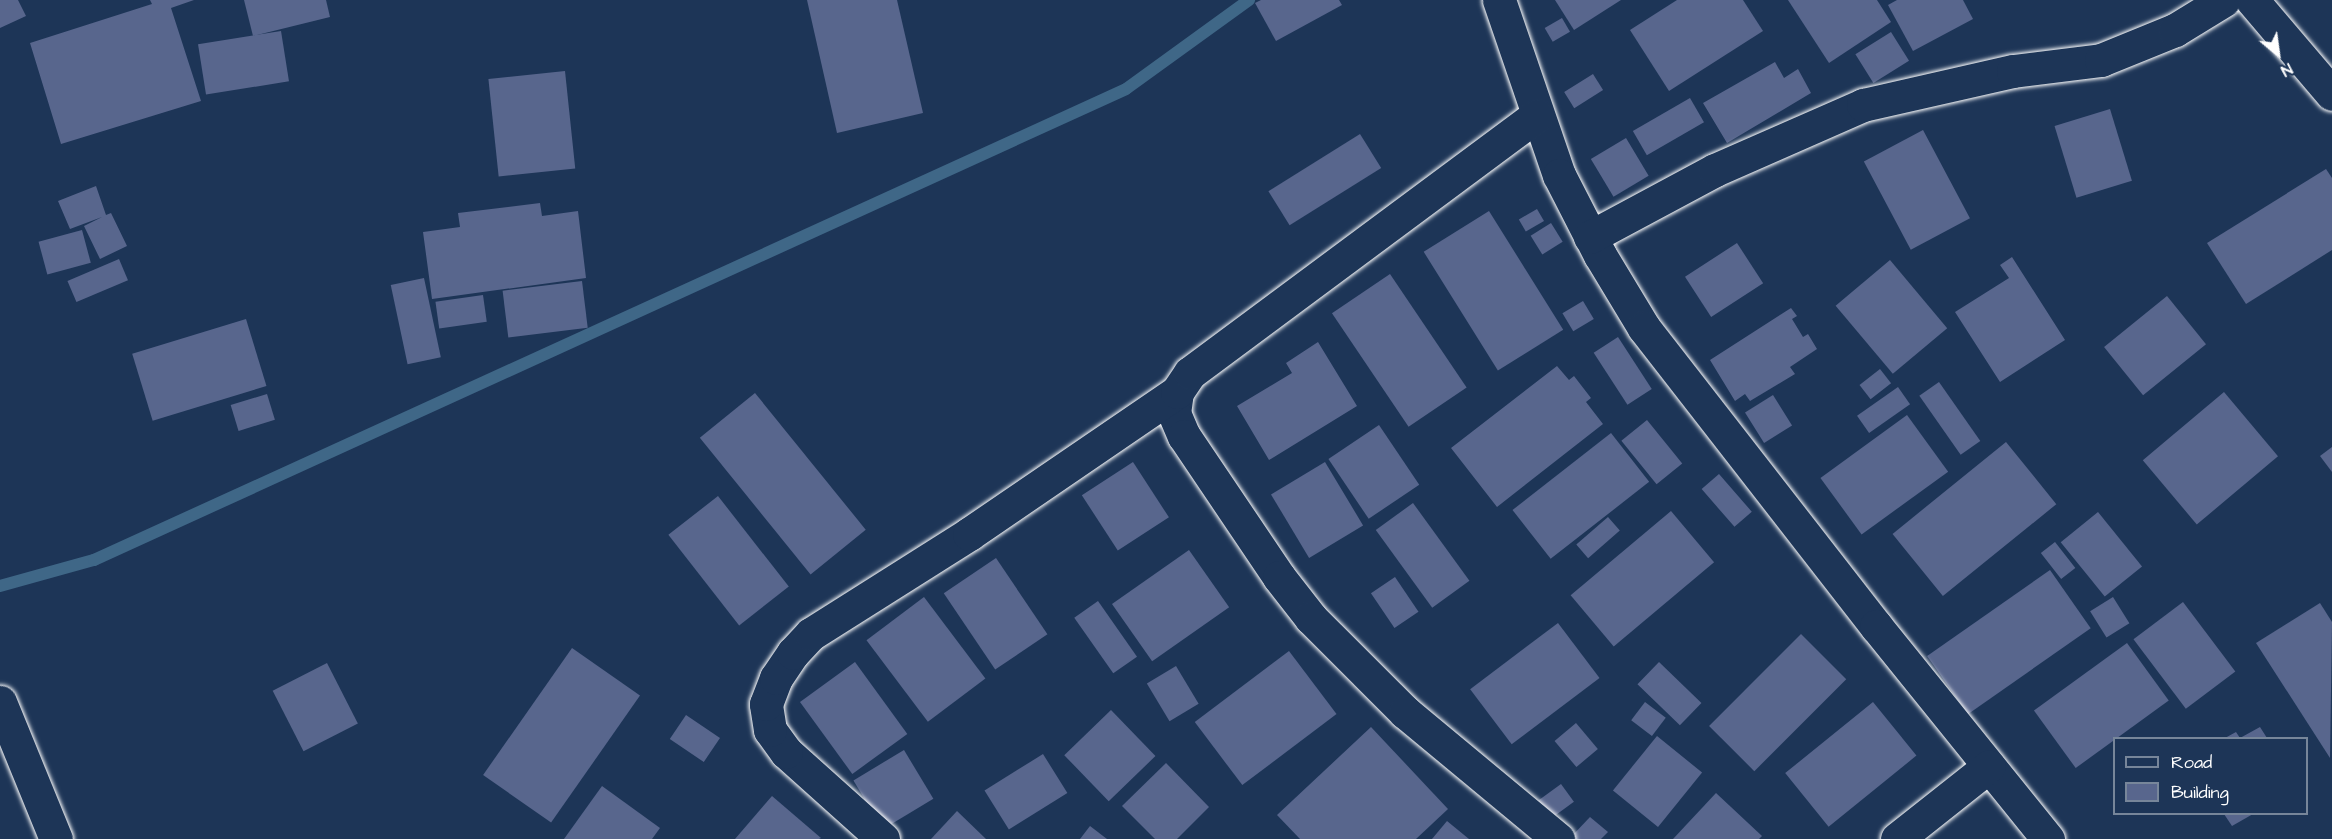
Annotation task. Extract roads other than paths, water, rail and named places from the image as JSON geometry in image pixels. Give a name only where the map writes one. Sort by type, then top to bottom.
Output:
[{"type":"street","points":[[1499,0],[1559,176],[1590,237],[1644,328],[1876,626],[2048,839]]},
{"type":"street","points":[[1590,237],[1715,170],[1863,105],[2013,71],[2101,60],[2175,30],[2224,0]]},
{"type":"street","points":[[2252,0],[2332,94]]},
{"type":"street","points":[[883,839],[786,752],[770,730],[766,704],[776,678],[793,653],[811,634],[969,534],[1177,392],[1190,373],[1537,115]]},
{"type":"street","points":[[1177,392],[1174,413],[1184,435],[1279,577],[1311,618],[1405,712],[1558,839]]},
{"type":"street","points":[[0,702],[56,839]]},
{"type":"street","points":[[1898,839],[1989,765]]},
{"type":"waterway","points":[[0,586],[94,560],[1126,89],[1249,0]]}]
